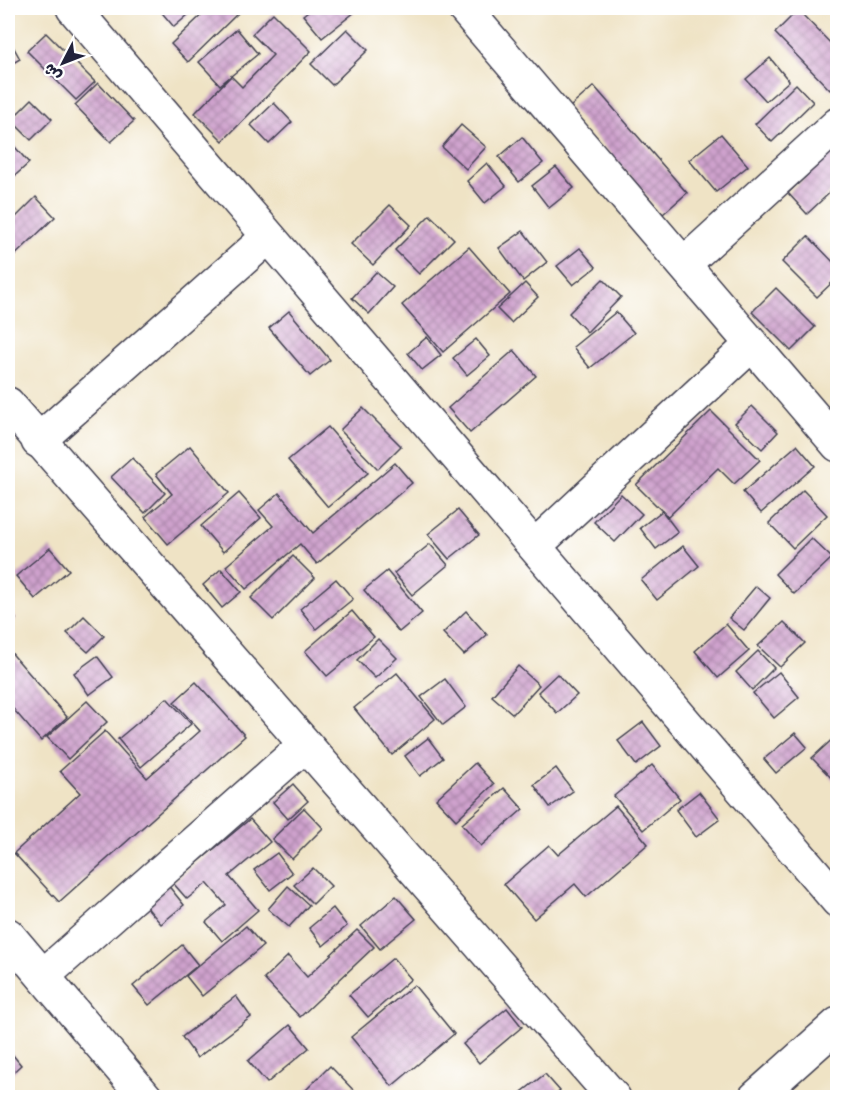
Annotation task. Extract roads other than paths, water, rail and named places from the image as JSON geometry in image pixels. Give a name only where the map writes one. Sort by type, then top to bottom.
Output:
[{"type":"street","points":[[73,8],[268,237],[536,545],[837,901]]},
{"type":"street","points":[[464,8],[837,446]]},
{"type":"street","points":[[684,264],[837,124]]},
{"type":"street","points":[[38,441],[268,237]]},
{"type":"street","points":[[536,545],[751,345]]},
{"type":"street","points":[[8,404],[614,1098]]},
{"type":"street","points":[[43,976],[305,745]]},
{"type":"street","points":[[8,935],[147,1098]]},
{"type":"street","points":[[755,1098],[837,1024]]}]
